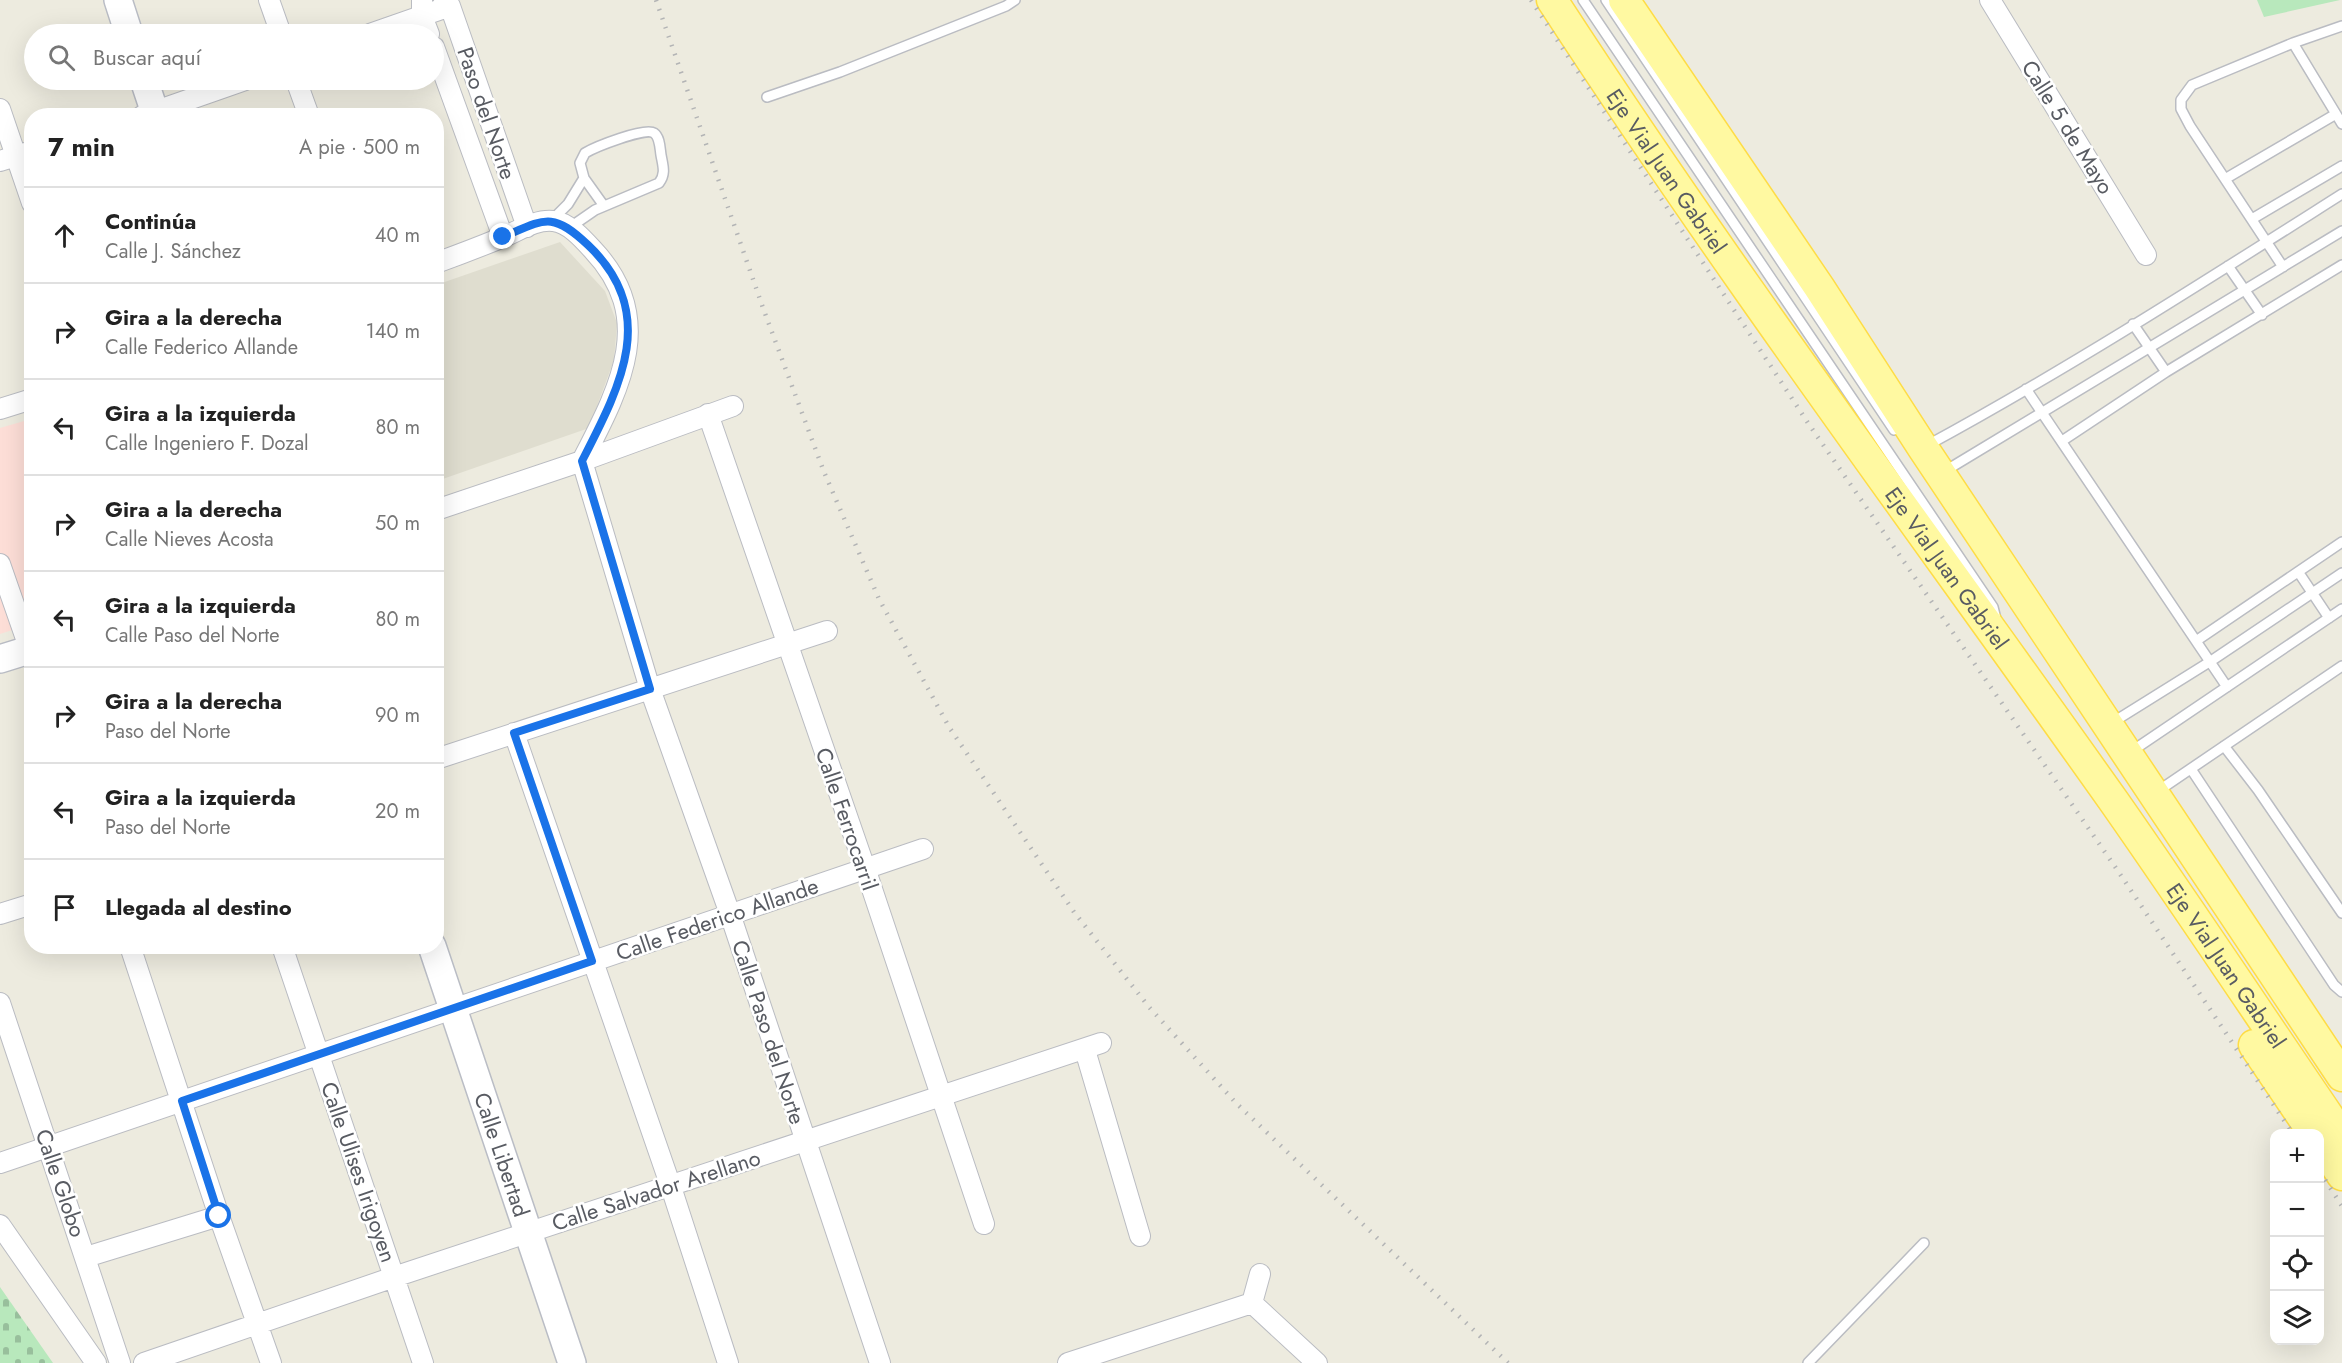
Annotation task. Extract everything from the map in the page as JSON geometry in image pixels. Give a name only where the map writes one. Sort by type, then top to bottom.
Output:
[{"type":"main road","name":"Eje Vial Juan Gabriel","points":[[1552,0],[1600,75],[1761,305],[2117,806],[2342,1136]]},
{"type":"main road","name":"Eje Vial Juan Gabriel","points":[[1624,0],[1819,287],[2033,621],[2108,726],[2342,1075]]},
{"type":"main road","points":[[2117,806],[2164,910],[2311,1129]]},
{"type":"main road","points":[[2324,1149],[2342,1175]]},
{"type":"street","points":[[118,0],[126,24]]},
{"type":"street","points":[[269,0],[277,24]]},
{"type":"street","name":"Calle 5 de Mayo","points":[[1990,0],[2146,255]]},
{"type":"street","points":[[390,24],[422,8],[447,3]]},
{"type":"street","name":"Paso del Norte","points":[[447,3],[526,227]]},
{"type":"street","name":"Paso del Norte","points":[[422,8],[426,24]]},
{"type":"street","name":"Paso del Norte","points":[[444,75],[503,237]]},
{"type":"street","points":[[146,90],[150,108]]},
{"type":"street","points":[[168,108],[217,90]]},
{"type":"street","points":[[300,90],[306,108]]},
{"type":"street","points":[[0,109],[24,180]]},
{"type":"street","points":[[444,260],[526,227],[561,224],[607,265],[621,288],[626,308],[627,348],[616,389],[582,461]]},
{"type":"street","points":[[0,409],[24,402]]},
{"type":"street","points":[[444,507],[582,461],[732,405]]},
{"type":"street","name":"Calle Ferrocarril","points":[[708,414],[865,868],[984,1224]]},
{"type":"street","name":"Calle Paso del Norte","points":[[582,461],[650,689],[730,914],[880,1363]]},
{"type":"street","points":[[0,564],[24,631]]},
{"type":"street","points":[[444,756],[827,631]]},
{"type":"street","points":[[0,659],[24,653]]},
{"type":"street","points":[[514,733],[670,1186],[728,1363]]},
{"type":"street","name":"Calle Federico Allande","points":[[0,1163],[923,849]]},
{"type":"street","points":[[0,914],[24,906]]},
{"type":"street","points":[[133,954],[219,1216],[271,1363]]},
{"type":"street","name":"Calle Ulises Irigoyen","points":[[285,954],[423,1363]]},
{"type":"street","name":"Calle Libertad","points":[[435,954],[572,1363]]},
{"type":"street","name":"Calle Globo","points":[[0,1003],[120,1363]]},
{"type":"street","name":"Calle Salvador Arellano","points":[[144,1363],[805,1140],[1093,1047],[1140,1236]]},
{"type":"street","points":[[86,1257],[219,1216]]},
{"type":"street","points":[[0,1225],[96,1363]]},
{"type":"street","points":[[1252,1303],[1260,1274]]},
{"type":"street","points":[[1068,1363],[1252,1303]]},
{"type":"street","points":[[1252,1303],[1317,1363]]},
{"type":"lane","points":[[767,97],[840,72],[1006,6],[1015,0]]},
{"type":"lane","points":[[1583,0],[1993,607],[2001,643]]},
{"type":"lane","points":[[1606,0],[1896,434]]},
{"type":"lane","points":[[2283,267],[2190,126],[2181,109],[2181,100],[2192,85],[2292,43],[2342,27]]},
{"type":"lane","points":[[2292,43],[2342,124]]},
{"type":"lane","points":[[2225,179],[2336,114]]},
{"type":"lane","points":[[561,224],[659,183],[664,171],[658,138],[654,133],[644,131],[591,150],[582,157],[580,163],[584,178],[603,206]]},
{"type":"lane","points":[[2252,219],[2342,166]]},
{"type":"lane","points":[[561,224],[568,204],[584,178]]},
{"type":"lane","points":[[1923,448],[2026,389],[2229,266],[2342,194]]},
{"type":"lane","points":[[1940,474],[2342,231]]},
{"type":"lane","points":[[2229,266],[2262,315]]},
{"type":"lane","points":[[2062,441],[2166,372],[2342,266]]},
{"type":"lane","points":[[2133,324],[2148,349],[2166,372]]},
{"type":"lane","points":[[2026,389],[2227,687]]},
{"type":"lane","points":[[2196,640],[2342,542]]},
{"type":"lane","points":[[2299,573],[2329,618]]},
{"type":"lane","points":[[2108,726],[2211,661],[2342,573]]},
{"type":"lane","points":[[2127,754],[2342,609]]},
{"type":"lane","points":[[2154,794],[2342,666]]},
{"type":"lane","points":[[2224,746],[2258,790],[2342,913]]},
{"type":"lane","points":[[2191,769],[2334,985],[2342,992]]},
{"type":"lane","points":[[1808,1363],[1924,1243]]},
{"type":"shaded area","points":[[560,242],[605,291],[617,323],[614,360],[589,428],[444,479],[444,282]]},
{"type":"shaded area","points":[[24,421],[24,626],[0,634],[0,428]]},
{"type":"green space","points":[[2257,0],[2340,0],[2264,17]]},
{"type":"green space","points":[[0,1287],[53,1363],[0,1363]]},
{"type":"railway","points":[[656,0],[763,308],[824,472],[879,599],[949,727],[1074,912],[1149,1007],[1236,1103],[1508,1363]]},
{"type":"railway","points":[[1531,0],[1808,423],[2118,871],[2290,1129]]},
{"type":"railway","points":[[2324,1178],[2342,1206]]},
{"type":"route","points":[[219,1216],[182,1101],[592,961],[514,733],[650,689],[582,461],[606,414],[624,364],[628,328],[626,308],[621,288],[607,265],[562,223],[552,220],[541,222],[503,237]]}]
